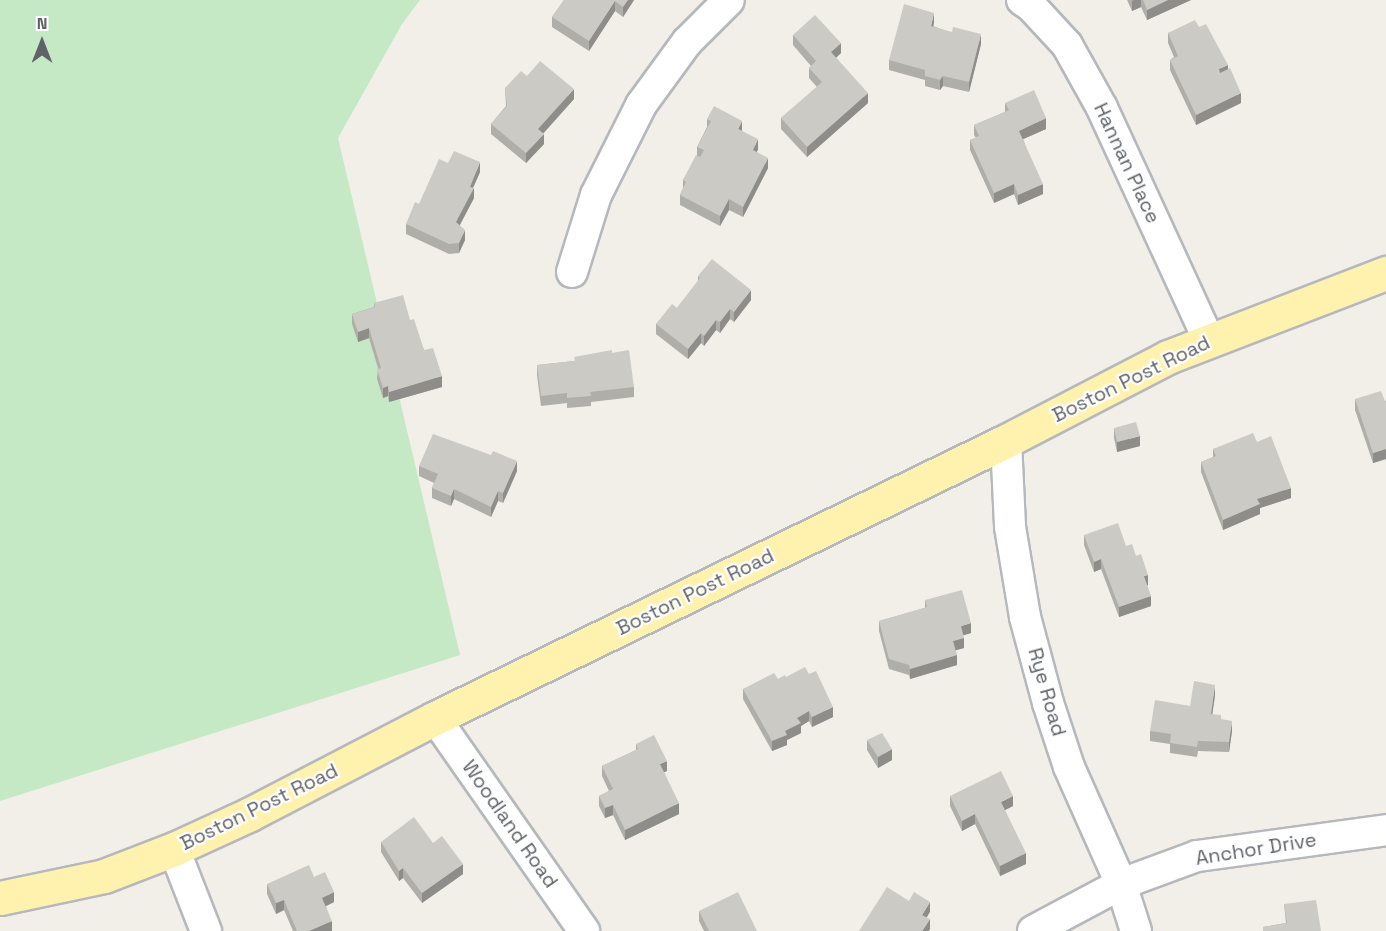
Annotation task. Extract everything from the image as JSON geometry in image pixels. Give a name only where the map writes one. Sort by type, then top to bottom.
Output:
[{"type":"main road","name":"Boston Post Road","points":[[0,898],[104,876],[174,849],[250,814],[435,717],[1006,441],[1168,357],[1386,273]]},
{"type":"street","points":[[572,272],[596,195],[641,105],[687,42],[729,0]]},
{"type":"street","name":"Hannan Place","points":[[1022,0],[1032,6],[1067,45],[1102,108],[1209,341]]},
{"type":"street","name":"Rye Road","points":[[1006,441],[1010,527],[1025,617],[1048,703],[1069,767],[1121,884],[1136,931]]},
{"type":"street","name":"Woodland Road","points":[[435,717],[584,931]]},
{"type":"street","name":"Anchor Drive","points":[[1034,931],[1121,884],[1197,856],[1386,830]]},
{"type":"street","points":[[174,849],[206,931]]},
{"type":"green space","points":[[0,0],[420,0],[402,24],[338,138],[460,655],[0,801]]},
{"type":"building","points":[[564,0],[628,0],[623,7],[615,1],[589,41],[552,17]]},
{"type":"building","points":[[1143,0],[1168,0],[1147,10]]},
{"type":"building","points":[[904,4],[934,13],[931,26],[952,32],[953,27],[981,34],[969,82],[943,76],[940,80],[925,76],[925,70],[889,60]]},
{"type":"building","points":[[815,15],[841,43],[831,52],[868,93],[807,147],[781,118],[822,82],[809,68],[816,61],[793,35]]},
{"type":"building","points":[[1195,20],[1199,27],[1206,24],[1228,65],[1219,69],[1220,73],[1230,68],[1241,93],[1196,115],[1170,60],[1178,56],[1168,33]]},
{"type":"building","points":[[540,61],[574,89],[538,129],[544,134],[526,153],[491,124],[507,106],[505,88],[521,71],[527,76]]},
{"type":"building","points":[[1034,90],[1046,118],[1019,131],[1043,184],[1018,195],[1014,184],[994,193],[970,140],[979,136],[974,125],[1009,110],[1005,103]]},
{"type":"building","points":[[714,106],[742,121],[738,129],[758,139],[753,150],[768,158],[743,207],[729,199],[720,216],[680,195],[686,182],[683,180],[696,155],[700,157],[704,150],[697,147],[711,121],[707,119]]},
{"type":"building","points":[[454,151],[480,162],[470,187],[474,188],[456,222],[465,230],[459,243],[449,244],[406,224],[415,202],[419,204],[439,159],[448,163]]},
{"type":"building","points":[[712,259],[751,290],[734,312],[730,309],[720,322],[716,320],[704,336],[701,333],[688,349],[656,324],[672,304],[677,308]]},
{"type":"building","points":[[403,295],[410,320],[414,319],[424,350],[433,348],[442,376],[389,392],[388,386],[383,388],[377,369],[381,368],[369,328],[358,332],[352,314],[375,307],[374,303]]},
{"type":"building","points":[[612,350],[612,353],[629,350],[634,387],[590,392],[591,396],[567,398],[567,393],[541,396],[537,365],[575,361],[574,357]]},
{"type":"building","points":[[1381,391],[1386,401],[1386,449],[1373,453],[1355,399]]},
{"type":"building","points":[[1136,422],[1140,436],[1117,442],[1114,428]]},
{"type":"building","points":[[1253,433],[1257,442],[1271,436],[1291,488],[1257,499],[1260,504],[1223,520],[1201,462],[1216,456],[1213,449]]},
{"type":"building","points":[[433,434],[491,455],[493,451],[517,461],[503,493],[498,491],[491,507],[454,489],[451,496],[432,488],[438,474],[419,466]]},
{"type":"building","points":[[1118,523],[1126,546],[1132,544],[1136,556],[1141,554],[1148,575],[1144,576],[1151,596],[1119,607],[1101,559],[1094,562],[1084,535]]},
{"type":"building","points":[[962,590],[971,623],[961,626],[964,638],[953,641],[957,655],[910,669],[909,665],[889,659],[879,621],[927,607],[925,600]]},
{"type":"building","points":[[805,667],[809,674],[816,671],[833,707],[812,717],[809,711],[797,718],[801,723],[785,731],[787,735],[772,741],[743,689],[774,673],[778,679]]},
{"type":"building","points":[[1194,681],[1215,685],[1211,714],[1221,715],[1221,719],[1232,721],[1229,742],[1198,741],[1197,747],[1170,743],[1171,734],[1150,731],[1155,700],[1190,706]]},
{"type":"building","points":[[882,733],[892,749],[878,757],[867,740]]},
{"type":"building","points":[[654,735],[667,761],[660,764],[679,803],[625,830],[613,805],[605,808],[599,796],[613,789],[602,766],[638,749],[636,744]]},
{"type":"building","points":[[1001,771],[1013,796],[1001,802],[1026,853],[1000,866],[975,814],[962,821],[950,796]]},
{"type":"building","points":[[414,817],[433,843],[442,836],[463,864],[422,893],[403,868],[399,871],[381,842]]},
{"type":"building","points":[[309,865],[314,877],[325,872],[334,892],[322,898],[332,921],[309,931],[297,931],[284,900],[276,903],[267,884]]},
{"type":"building","points":[[887,887],[909,901],[914,892],[930,902],[922,915],[930,919],[922,931],[859,931]]},
{"type":"building","points":[[738,892],[757,931],[709,931],[699,911]]},
{"type":"building","points":[[1316,900],[1321,931],[1263,931],[1263,927],[1287,923],[1284,904]]}]
